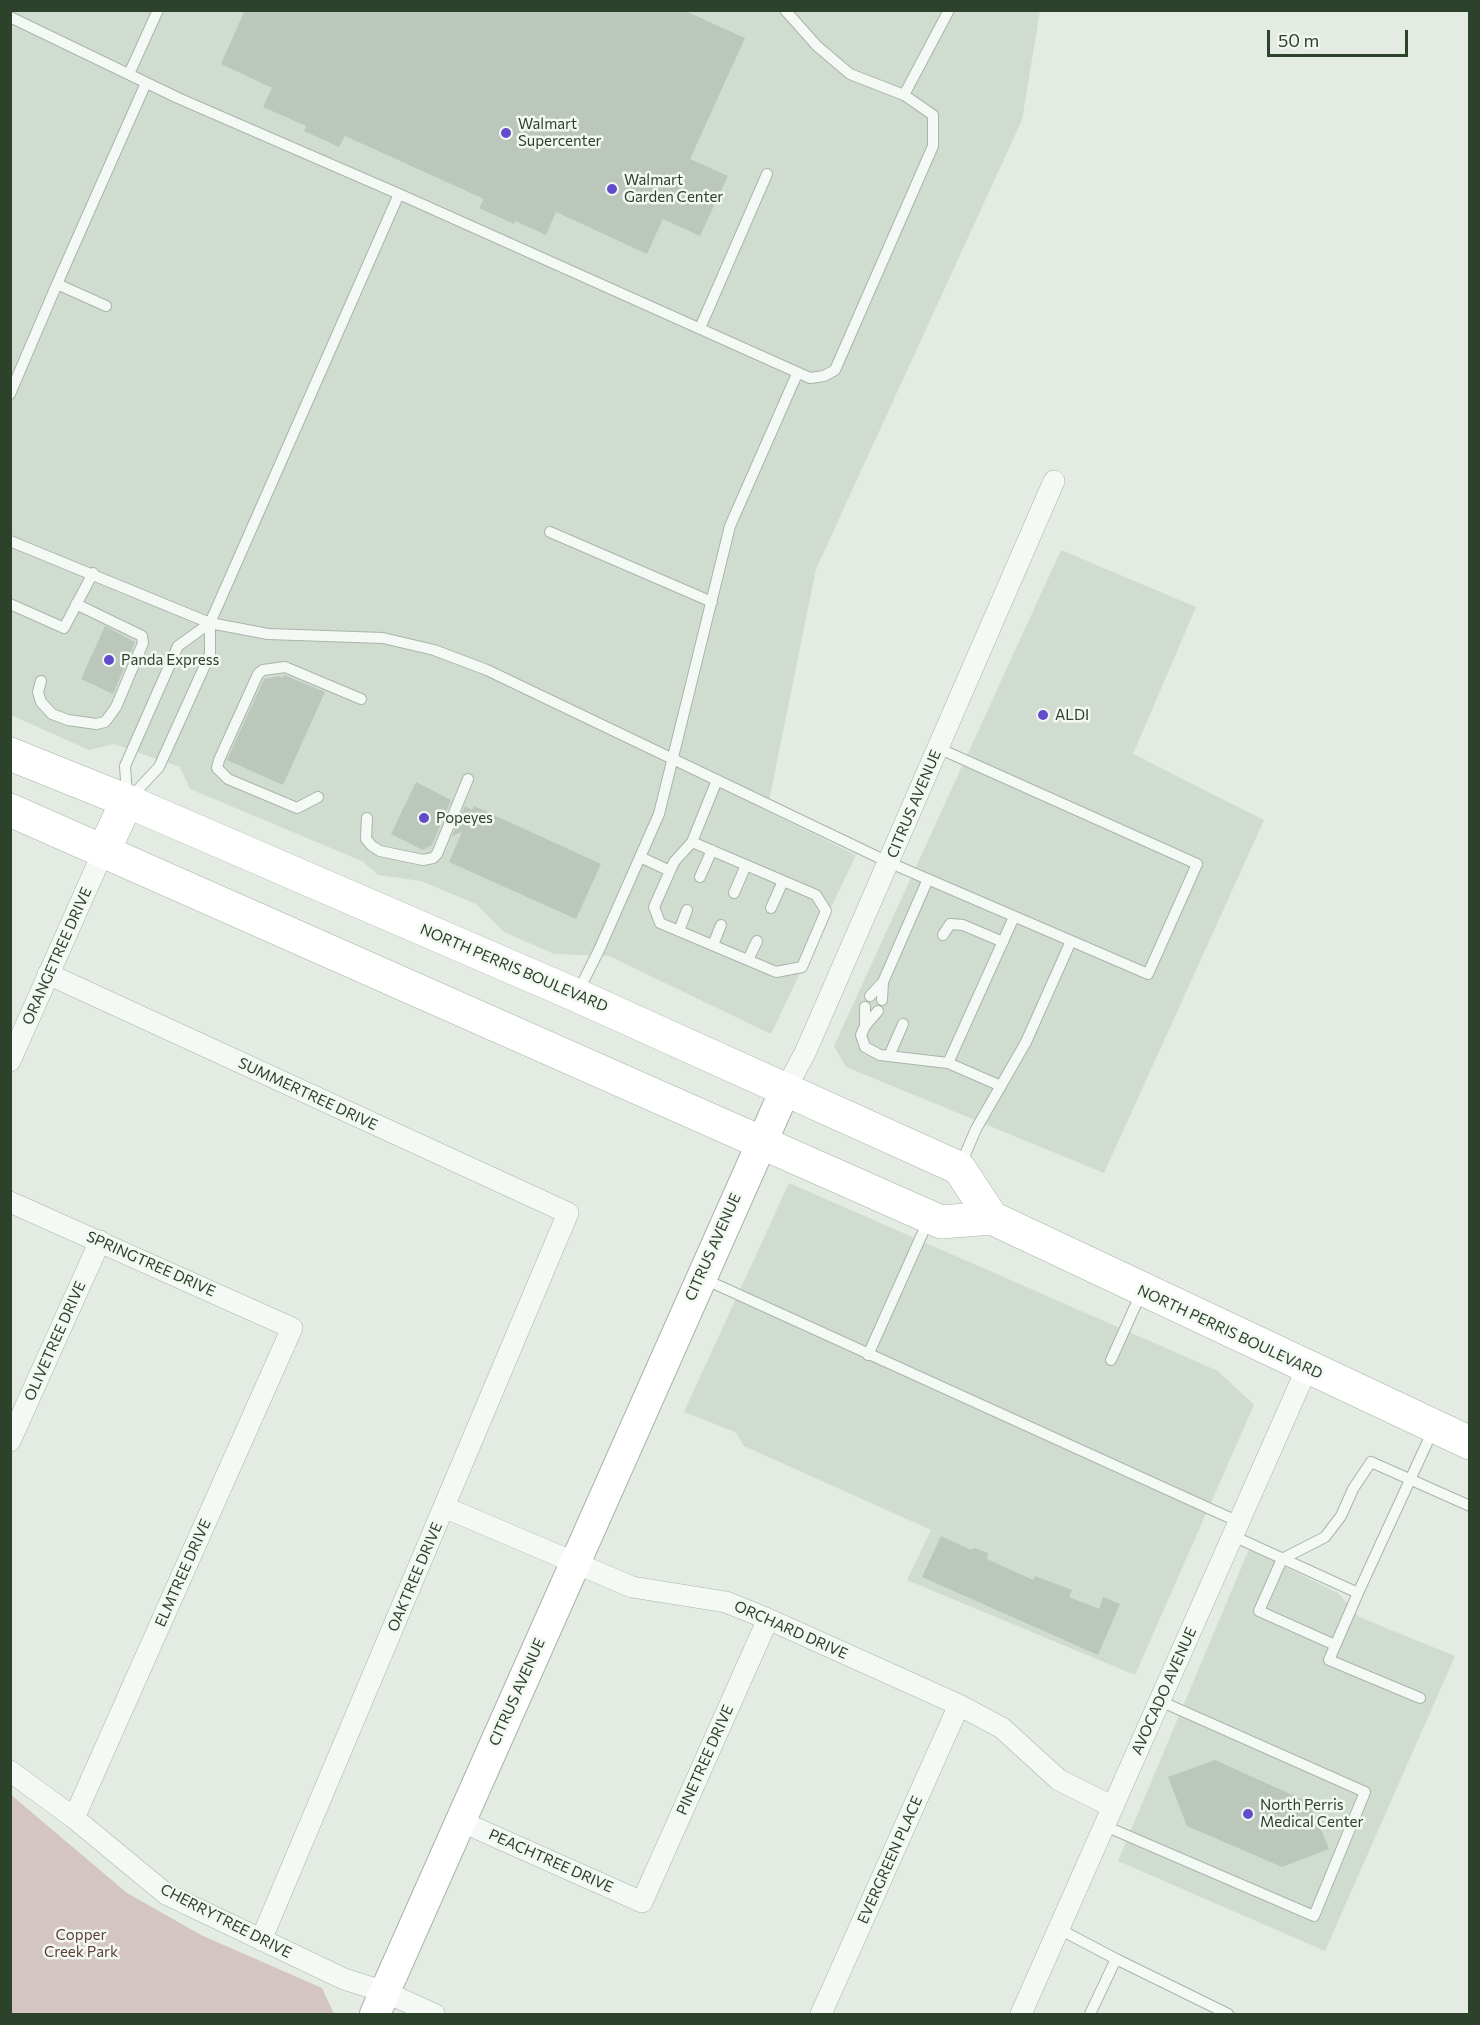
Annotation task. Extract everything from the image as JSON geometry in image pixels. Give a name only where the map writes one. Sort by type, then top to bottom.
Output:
[{"type":"main road","name":"NORTH PERRIS BOULEVARD","points":[[10,754],[127,801],[576,995],[959,1168]]},
{"type":"main road","points":[[104,850],[127,801]]},
{"type":"main road","points":[[10,810],[930,1218],[941,1222],[992,1218],[959,1168]]},
{"type":"main road","name":"NORTH PERRIS BOULEVARD","points":[[992,1218],[1142,1291],[1470,1443]]},
{"type":"street","name":"CITRUS AVENUE","points":[[380,2003],[760,1142],[805,1053],[1054,481]]},
{"type":"street","name":"ORANGETREE DRIVE","points":[[10,1061],[104,850]]},
{"type":"street","name":"SUMMERTREE DRIVE","points":[[48,974],[568,1213]]},
{"type":"street","name":"SPRINGTREE DRIVE","points":[[10,1202],[292,1328]]},
{"type":"street","name":"OAKTREE DRIVE","points":[[261,1940],[568,1213]]},
{"type":"street","name":"OLIVETREE DRIVE","points":[[10,1441],[100,1241]]},
{"type":"street","name":"ELMTREE DRIVE","points":[[74,1818],[292,1328]]},
{"type":"street","name":"AVOCADO AVENUE","points":[[1021,2014],[1307,1368]]},
{"type":"street","name":"ORCHARD DRIVE","points":[[444,1507],[632,1587],[726,1602],[959,1705],[1002,1728],[1059,1780],[1109,1817]]},
{"type":"street","name":"PINETREE DRIVE","points":[[642,1902],[768,1619]]},
{"type":"street","name":"EVERGREEN PLACE","points":[[821,2014],[959,1705]]},
{"type":"street","name":"CHERRYTREE DRIVE","points":[[10,1771],[74,1818],[166,1894],[344,1978],[380,2003],[434,2014]]},
{"type":"street","name":"PEACHTREE DRIVE","points":[[460,1821],[642,1902]]},
{"type":"lane","points":[[129,74],[158,10]]},
{"type":"lane","points":[[10,17],[146,83],[810,378],[824,376],[835,370],[933,146],[933,115],[904,95],[850,74],[817,46],[785,10]]},
{"type":"lane","points":[[904,95],[949,10]]},
{"type":"lane","points":[[10,394],[146,83]]},
{"type":"lane","points":[[700,328],[767,174]]},
{"type":"lane","points":[[127,801],[159,767],[210,654],[210,623],[399,194]]},
{"type":"lane","points":[[57,284],[106,306]]},
{"type":"lane","points":[[576,995],[599,950],[659,814],[730,526],[797,374]]},
{"type":"lane","points":[[550,532],[712,602]]},
{"type":"lane","points":[[10,541],[93,573],[210,623],[268,634],[383,638],[434,650],[487,670],[888,862],[1148,974],[1197,864],[938,748]]},
{"type":"lane","points":[[10,604],[64,628],[93,573]]},
{"type":"lane","points":[[41,681],[38,692],[41,702],[52,714],[68,720],[96,724],[105,722],[116,707],[143,643],[142,636],[76,604]]},
{"type":"lane","points":[[127,801],[125,766],[178,646],[210,623]]},
{"type":"lane","points":[[318,797],[297,808],[228,779],[217,768],[219,760],[258,675],[263,670],[285,667],[361,699]]},
{"type":"lane","points":[[368,818],[366,840],[380,851],[423,860],[433,858],[437,854],[468,779]]},
{"type":"lane","points":[[692,842],[816,895],[826,910],[802,967],[776,972],[660,923],[654,907],[674,862],[692,842],[717,780]]},
{"type":"lane","points":[[700,877],[712,850]]},
{"type":"lane","points":[[640,857],[670,871]]},
{"type":"lane","points":[[735,893],[746,865]]},
{"type":"lane","points":[[870,996],[883,982],[928,879]]},
{"type":"lane","points":[[771,908],[783,881]]},
{"type":"lane","points":[[679,931],[687,910]]},
{"type":"lane","points":[[948,1063],[1014,916]]},
{"type":"lane","points":[[943,935],[950,924],[963,925],[1003,942]]},
{"type":"lane","points":[[713,945],[720,925]]},
{"type":"lane","points":[[748,960],[756,941]]},
{"type":"lane","points":[[959,1168],[976,1129],[1026,1042],[1071,941]]},
{"type":"lane","points":[[882,1000],[883,982]]},
{"type":"lane","points":[[865,1007],[861,1035],[865,1047],[890,1056],[948,1063],[1001,1086]]},
{"type":"lane","points":[[864,1026],[878,1011]]},
{"type":"lane","points":[[890,1056],[903,1024]]},
{"type":"lane","points":[[868,1355],[930,1218]]},
{"type":"lane","points":[[700,1278],[1236,1529],[1282,1558],[1358,1593]]},
{"type":"lane","points":[[1112,1360],[1142,1291]]},
{"type":"lane","points":[[1420,1698],[1329,1659],[1434,1427]]},
{"type":"lane","points":[[1335,1645],[1259,1611],[1282,1558],[1325,1537],[1341,1516],[1353,1489],[1371,1462],[1470,1506]]},
{"type":"lane","points":[[1109,1817],[1314,1916],[1365,1792],[1160,1701]]},
{"type":"lane","points":[[1059,1929],[1228,2014]]},
{"type":"lane","points":[[1090,2014],[1116,1959]]},
{"type":"shaded area","points":[[11,11],[1040,11],[1022,120],[816,569],[767,811],[856,855],[771,1034],[609,956],[554,954],[504,932],[476,904],[421,881],[378,875],[362,861],[190,789],[180,767],[114,744],[89,750],[11,715]]},
{"type":"shaded area","points":[[1061,550],[1196,607],[1133,754],[1264,820],[1104,1173],[846,1067],[834,1046]]},
{"type":"shaded area","points":[[789,1183],[1218,1371],[1254,1405],[1135,1675],[907,1580],[931,1530],[744,1446],[735,1432],[684,1412]]},
{"type":"shaded area","points":[[1249,1549],[1338,1593],[1359,1617],[1455,1656],[1325,1951],[1118,1861]]},
{"type":"green space","name":"Copper Creek Park","points":[[10,1794],[127,1893],[201,1935],[322,1988],[334,2014],[11,2014]]},
{"type":"building","name":"Walmart Supercenter","points":[[245,10],[683,10],[745,38],[690,159],[728,176],[700,236],[663,219],[647,254],[556,212],[546,235],[479,208],[484,199],[345,136],[339,147],[304,131],[306,126],[263,107],[272,88],[221,64]]},
{"type":"building","name":"Panda Express","points":[[105,626],[135,642],[113,694],[81,679]]},
{"type":"building","points":[[284,675],[325,692],[283,785],[227,760],[264,679],[278,676],[283,678]]},
{"type":"building","name":"Popeyes","points":[[416,782],[451,800],[432,845],[423,850],[391,834]]},
{"type":"building","points":[[465,806],[472,810],[474,806],[601,864],[576,919],[449,862],[462,832],[452,836]]},
{"type":"building","points":[[941,1536],[971,1550],[974,1548],[988,1553],[987,1559],[1033,1580],[1035,1576],[1072,1590],[1069,1597],[1099,1609],[1103,1597],[1120,1604],[1098,1655],[922,1577]]},
{"type":"building","name":"North Perris Medical Center","points":[[1215,1760],[1310,1803],[1329,1849],[1282,1867],[1187,1826],[1168,1777]]},
{"type":"place","name":"Walmart Supercenter","points":[[506,133]]},
{"type":"place","name":"Walmart Garden Center","points":[[612,189]]},
{"type":"place","name":"Panda Express","points":[[109,660]]},
{"type":"place","name":"ALDI","points":[[1043,715]]},
{"type":"place","name":"Popeyes","points":[[424,818]]},
{"type":"place","name":"North Perris Medical Center","points":[[1248,1814]]}]
